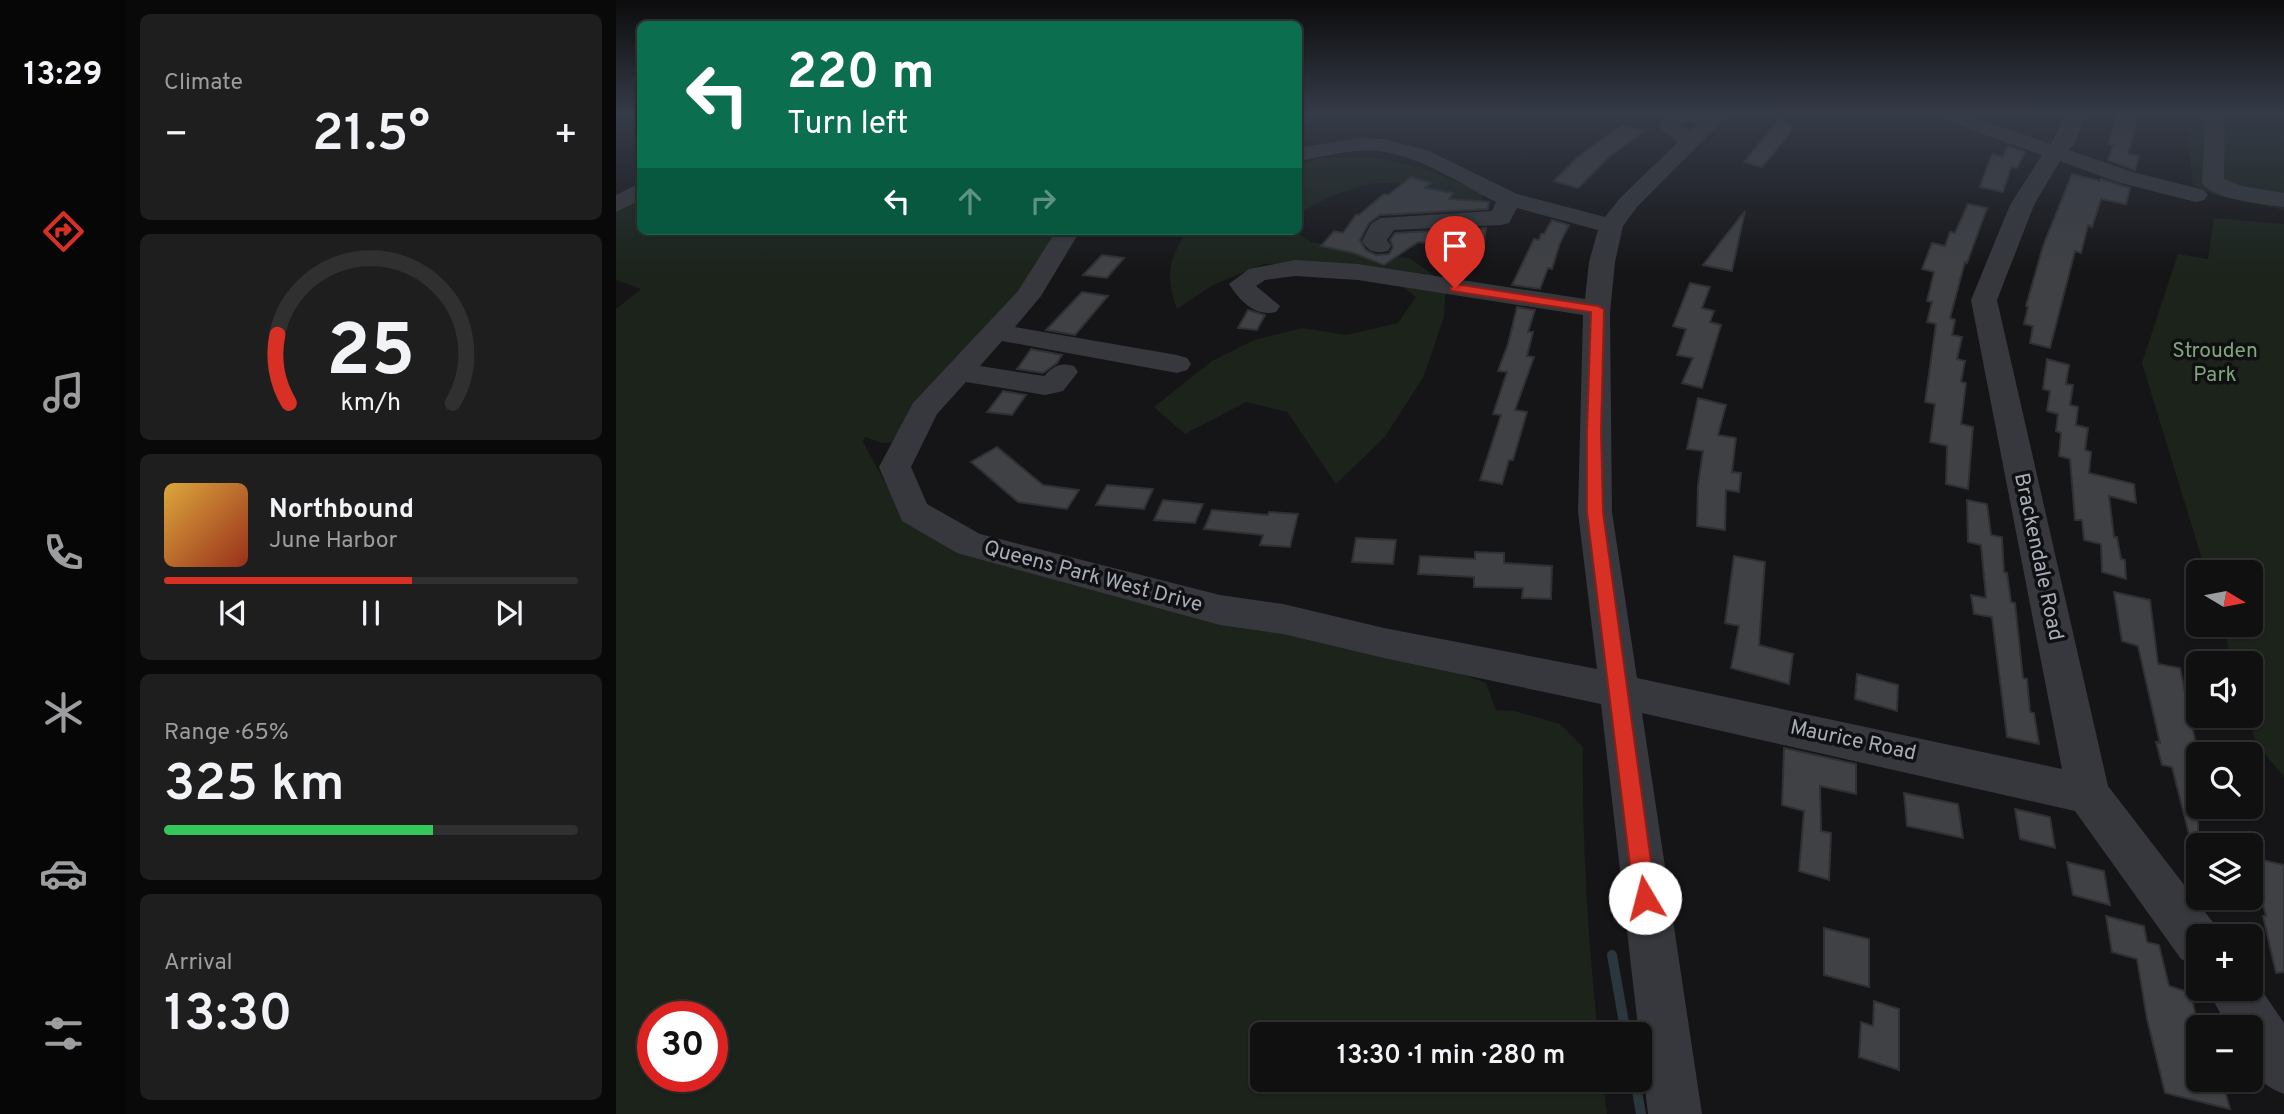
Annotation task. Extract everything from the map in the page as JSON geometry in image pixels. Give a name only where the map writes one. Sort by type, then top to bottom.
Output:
[{"type":"street","points":[[1443,167],[1508,199],[1611,226]]},
{"type":"street","points":[[1660,167],[1611,226],[1602,262],[1594,432],[1595,512],[1616,690],[1675,1114]]},
{"type":"street","name":"Brackendale Road","points":[[2045,167],[2022,205],[1984,300],[2088,794],[2186,926]]},
{"type":"street","points":[[2095,167],[2196,195]]},
{"type":"street","points":[[2213,167],[2213,183],[2237,192],[2284,200]]},
{"type":"street","points":[[1379,247],[1374,241],[1380,229],[1388,223],[1501,218],[1508,199]]},
{"type":"street","name":"Queens Park West Drive","points":[[1066,235],[1028,296],[924,410],[895,467],[914,512],[969,544],[1220,610],[1283,619],[1384,643],[1616,690]]},
{"type":"street","points":[[1267,306],[1248,293],[1242,284],[1258,274],[1295,268],[1358,272],[1598,309]]},
{"type":"street","points":[[995,332],[1178,364]]},
{"type":"street","points":[[958,372],[1045,386],[1053,384],[1064,372]]},
{"type":"street","name":"Maurice Road","points":[[1616,690],[2088,794]]},
{"type":"street","points":[[2240,1001],[2284,1068]]},
{"type":"green space","points":[[1302,167],[1418,167],[1484,193],[1479,210],[1401,184],[1375,184],[1347,190],[1302,213]]},
{"type":"green space","points":[[2191,167],[2284,167],[2284,210],[2214,195],[2193,185]]},
{"type":"green space","points":[[637,194],[637,235],[1057,235],[1022,294],[899,442],[882,443],[865,437],[863,442],[908,524],[1450,670],[1486,683],[1496,710],[1514,711],[1560,724],[1583,747],[1586,890],[1597,1022],[1250,1022],[1250,1092],[1604,1092],[1607,1114],[616,1114],[616,309],[641,289],[616,280],[616,206]]},
{"type":"green space","name":"Strouden Park","points":[[2214,218],[2284,224],[2284,777],[2263,752],[2263,742],[2256,742],[2252,728],[2263,728],[2263,651],[2230,651],[2225,637],[2263,637],[2263,560],[2202,560],[2142,363],[2178,254],[2208,259]]},
{"type":"green space","points":[[1185,235],[1300,235],[1311,242],[1411,259],[1446,284],[1444,317],[1423,378],[1384,438],[1336,484],[1287,412],[1246,402],[1185,434],[1154,407],[1212,361],[1254,340],[1302,328],[1346,335],[1398,323],[1416,297],[1390,277],[1341,266],[1264,264],[1213,285],[1177,309],[1170,278],[1176,251]]},
{"type":"building","points":[[1568,167],[1599,167],[1578,188],[1554,181]]},
{"type":"building","points":[[1987,167],[2018,167],[2011,167],[2003,192],[1980,187]]},
{"type":"building","points":[[2072,174],[2130,188],[2126,204],[2101,199],[2092,227],[2088,225],[2081,253],[2075,251],[2050,348],[2030,343],[2033,326],[2024,324],[2026,306],[2043,246]]},
{"type":"building","points":[[1411,177],[1431,183],[1425,188],[1453,193],[1449,199],[1489,202],[1488,209],[1380,215],[1369,223],[1360,240],[1366,250],[1376,255],[1389,254],[1393,247],[1390,240],[1395,233],[1486,228],[1484,244],[1430,236],[1430,243],[1418,242],[1384,265],[1353,253],[1321,246],[1334,231],[1343,233],[1356,215]]},
{"type":"building","points":[[1968,204],[1987,208],[1967,263],[1965,262],[1950,318],[1955,320],[1952,335],[1962,337],[1957,359],[1965,361],[1961,382],[1966,383],[1961,424],[1973,427],[1968,489],[1946,484],[1947,446],[1930,442],[1935,404],[1925,402],[1936,324],[1927,322],[1932,302],[1927,301],[1934,272],[1922,269],[1932,243],[1945,246],[1950,232],[1955,233]]},
{"type":"building","points":[[1745,211],[1732,271],[1703,265],[1722,240]]},
{"type":"building","points":[[1552,220],[1569,225],[1552,269],[1548,268],[1540,289],[1512,285],[1534,239],[1539,240]]},
{"type":"building","points":[[1102,255],[1124,258],[1107,278],[1083,275]]},
{"type":"building","points":[[1690,283],[1710,287],[1702,308],[1714,311],[1710,322],[1721,325],[1702,388],[1682,383],[1693,358],[1677,355],[1686,329],[1673,326]]},
{"type":"building","points":[[1082,292],[1108,296],[1075,335],[1046,330]]},
{"type":"building","points":[[1517,307],[1535,310],[1528,332],[1533,332],[1527,356],[1534,357],[1515,410],[1527,412],[1513,460],[1509,460],[1502,484],[1480,480],[1501,415],[1493,414],[1507,372],[1498,371]]},
{"type":"building","points":[[1248,310],[1265,315],[1257,330],[1238,328]]},
{"type":"building","points":[[1031,349],[1062,355],[1057,363],[1043,373],[1017,369]]},
{"type":"building","points":[[2047,359],[2069,365],[2066,384],[2073,385],[2070,405],[2078,407],[2076,425],[2088,428],[2085,450],[2091,452],[2089,473],[2134,484],[2136,503],[2109,496],[2114,537],[2117,537],[2121,559],[2125,560],[2126,579],[2102,572],[2101,544],[2084,540],[2082,520],[2075,520],[2070,459],[2059,456],[2061,433],[2056,431],[2058,414],[2047,411],[2050,391],[2043,389]]},
{"type":"building","points":[[1003,391],[1026,395],[1012,415],[987,412]]},
{"type":"building","points":[[1698,398],[1726,405],[1718,435],[1736,438],[1732,472],[1741,473],[1739,492],[1726,490],[1725,530],[1697,526],[1698,485],[1703,451],[1687,449]]},
{"type":"building","points":[[997,447],[1043,485],[1079,490],[1067,509],[1018,502],[971,462]]},
{"type":"building","points":[[1107,485],[1153,489],[1144,509],[1096,505]]},
{"type":"building","points":[[1163,500],[1203,504],[1195,523],[1154,520]]},
{"type":"building","points":[[1967,500],[1987,504],[1991,535],[2002,537],[2004,572],[2007,573],[2011,602],[2015,603],[2023,678],[2027,679],[2030,712],[2034,713],[2039,744],[2007,737],[1992,617],[1974,614],[1971,595],[1986,598],[1981,545],[1968,542]]},
{"type":"building","points":[[1212,510],[1268,515],[1269,512],[1298,514],[1290,547],[1260,545],[1263,535],[1204,529]]},
{"type":"building","points":[[1356,538],[1396,540],[1393,564],[1352,562]]},
{"type":"building","points":[[1475,552],[1504,553],[1504,563],[1552,566],[1551,599],[1522,598],[1523,588],[1474,587],[1474,577],[1418,574],[1420,556],[1475,559]]},
{"type":"building","points":[[1734,556],[1765,562],[1759,645],[1793,654],[1789,684],[1731,668],[1739,626],[1725,623]]},
{"type":"building","points":[[2114,592],[2150,600],[2158,664],[2180,668],[2186,697],[2186,728],[2193,728],[2195,742],[2186,742],[2186,819],[2198,819],[2198,833],[2189,833],[2172,767],[2162,765],[2156,742],[2160,743],[2138,646],[2122,641]]},
{"type":"building","points":[[1857,674],[1898,685],[1897,711],[1855,699]]},
{"type":"building","points":[[1784,748],[1856,764],[1856,794],[1820,786],[1821,831],[1831,833],[1829,880],[1799,871],[1804,811],[1782,805]]},
{"type":"building","points":[[1904,793],[1958,804],[1963,838],[1907,826]]},
{"type":"building","points":[[2015,809],[2050,817],[2055,848],[2020,839]]},
{"type":"building","points":[[2263,860],[2284,865],[2284,972],[2276,973],[2263,916],[2266,916],[2263,905]]},
{"type":"building","points":[[2067,862],[2104,871],[2110,905],[2073,895]]},
{"type":"building","points":[[2106,916],[2144,926],[2147,942],[2159,945],[2169,986],[2186,991],[2186,1001],[2193,1001],[2195,1015],[2186,1015],[2186,1092],[2225,1092],[2230,1109],[2165,1093],[2147,1019],[2137,959],[2112,952]]},
{"type":"building","points":[[1824,928],[1869,939],[1869,987],[1824,975]]},
{"type":"building","points":[[1874,1001],[1899,1009],[1899,1070],[1859,1057],[1861,1022],[1873,1026]]},
{"type":"waterway","points":[[1612,955],[1624,1022]]},
{"type":"waterway","points":[[1637,1092],[1641,1114]]},
{"type":"route","points":[[1455,288],[1598,309],[1594,432],[1595,512],[1645,898]]}]
